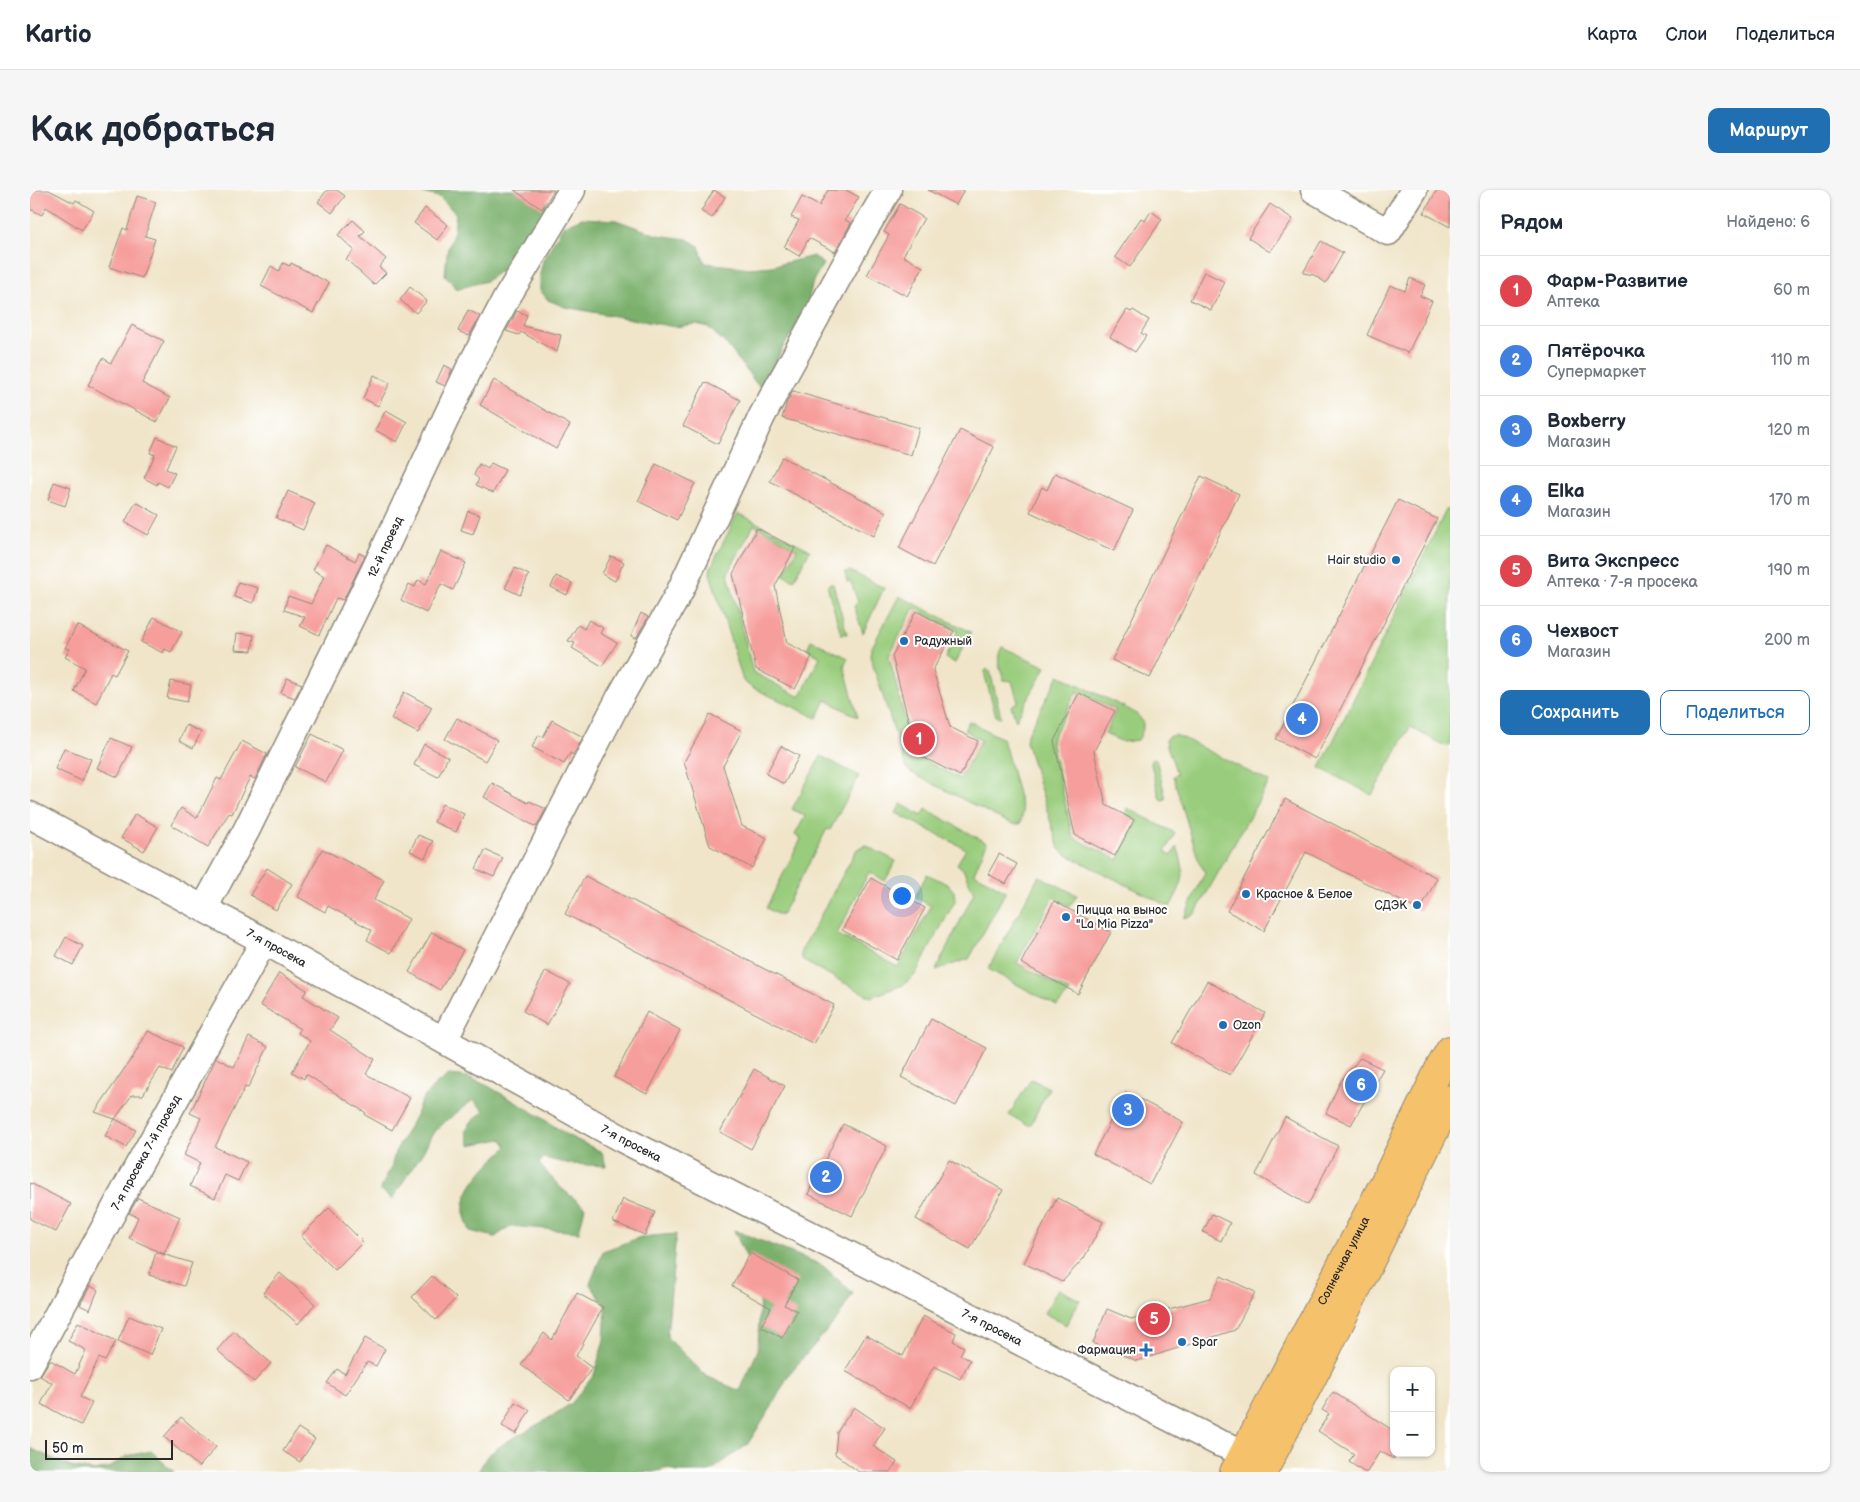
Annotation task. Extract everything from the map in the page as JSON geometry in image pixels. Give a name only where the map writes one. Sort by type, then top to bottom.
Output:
[{"type":"main road","name":"Солнечная улица","points":[[1258,1466],[1334,1281],[1450,1050]]},
{"type":"main road","name":"Солнечная улица","points":[[1258,1466],[1327,1349],[1450,1099]]},
{"type":"street","name":"12-й проезд","points":[[204,908],[247,828],[374,571],[470,367],[506,299],[572,190]]},
{"type":"street","points":[[444,1040],[619,699],[679,593],[762,416],[888,190]]},
{"type":"street","points":[[1314,190],[1388,232],[1414,190]]},
{"type":"street","name":"7-я просека","points":[[30,815],[264,940],[622,1139],[1219,1443],[1258,1466]]},
{"type":"street","name":"7-я просека 7-й проезд","points":[[30,1365],[264,940]]},
{"type":"green space","points":[[410,190],[546,190],[546,221],[532,245],[507,266],[486,281],[457,289],[445,275],[447,252],[454,231],[456,214],[439,197]]},
{"type":"green space","points":[[582,218],[616,220],[657,235],[687,239],[699,246],[705,263],[750,268],[772,266],[814,256],[823,264],[813,281],[807,305],[783,347],[762,391],[728,346],[708,327],[696,324],[675,327],[565,307],[548,300],[540,290],[540,274],[543,260],[563,226]]},
{"type":"green space","points":[[1450,509],[1450,745],[1445,746],[1410,727],[1372,795],[1320,768],[1446,510]]},
{"type":"green space","points":[[738,513],[810,550],[794,580],[784,575],[797,549],[754,525],[728,573],[753,672],[800,697],[820,657],[807,649],[811,640],[848,658],[844,666],[858,717],[826,700],[817,718],[751,687],[743,681],[710,573],[711,567]]},
{"type":"green space","points":[[850,571],[884,588],[863,633],[854,606],[858,602],[851,582],[847,582],[845,572]]},
{"type":"green space","points":[[830,583],[833,584],[847,634],[841,634],[828,589]]},
{"type":"green space","points":[[899,596],[971,632],[955,663],[945,658],[958,631],[914,608],[889,656],[914,755],[960,779],[981,740],[964,730],[969,721],[1003,739],[1023,812],[1020,824],[1013,824],[1003,820],[910,772],[906,767],[870,656],[871,649]]},
{"type":"green space","points":[[1002,647],[1046,667],[1016,720],[1011,706],[1018,702],[1012,681],[1004,680],[999,663]]},
{"type":"green space","points":[[987,669],[990,671],[1001,717],[996,716],[985,676]]},
{"type":"green space","points":[[1059,675],[1130,710],[1143,723],[1143,731],[1138,740],[1123,742],[1105,734],[1116,710],[1077,691],[1051,741],[1073,837],[1118,860],[1138,821],[1125,814],[1127,808],[1175,833],[1165,852],[1172,856],[1177,846],[1183,871],[1181,884],[1170,907],[1067,855],[1059,849],[1026,742],[1027,735]]},
{"type":"green space","points":[[1175,735],[1269,782],[1195,914],[1184,918],[1205,872],[1199,862],[1173,776],[1177,774],[1166,739]]},
{"type":"green space","points":[[821,756],[859,776],[830,830],[827,829],[781,916],[766,908],[801,839],[795,835],[805,816],[792,809]]},
{"type":"green space","points":[[1153,758],[1156,759],[1166,799],[1163,800],[1160,799],[1151,764]]},
{"type":"green space","points":[[901,804],[922,816],[926,809],[987,843],[974,873],[1006,891],[969,959],[936,970],[974,893],[963,869],[957,864],[966,849],[896,813]]},
{"type":"green space","points":[[865,845],[896,861],[885,881],[869,872],[837,934],[898,967],[931,906],[915,897],[927,874],[951,887],[955,896],[955,901],[915,975],[903,985],[871,997],[805,962],[801,957],[801,951],[857,849]]},
{"type":"green space","points":[[1039,876],[1077,895],[1070,906],[1053,897],[1017,963],[1070,992],[1057,1006],[988,969]]},
{"type":"green space","points":[[449,1075],[468,1077],[488,1086],[569,1136],[602,1152],[606,1166],[571,1164],[543,1158],[539,1164],[561,1188],[585,1207],[579,1232],[511,1226],[495,1237],[470,1231],[464,1212],[468,1193],[479,1176],[507,1147],[502,1139],[470,1145],[466,1131],[471,1122],[484,1111],[473,1100],[446,1121],[431,1136],[423,1152],[392,1199],[380,1190],[392,1165],[395,1152],[416,1115],[421,1101],[435,1085]]},
{"type":"green space","points":[[1031,1079],[1049,1088],[1030,1126],[1009,1115]]},
{"type":"green space","points":[[734,1230],[822,1265],[853,1293],[838,1318],[789,1374],[771,1408],[747,1445],[709,1472],[677,1472],[668,1468],[654,1472],[478,1472],[487,1456],[506,1442],[572,1403],[594,1375],[604,1340],[606,1307],[590,1284],[603,1251],[641,1237],[676,1234],[667,1337],[706,1376],[740,1391],[758,1350],[760,1288]]},
{"type":"green space","points":[[1058,1289],[1080,1300],[1066,1325],[1044,1313]]},
{"type":"green space","points":[[30,1448],[71,1467],[96,1471],[110,1467],[127,1456],[151,1451],[174,1472],[30,1472]]},
{"type":"building","points":[[30,190],[49,190],[74,203],[76,200],[94,211],[82,230],[46,207],[42,215],[30,209]]},
{"type":"building","points":[[327,190],[337,190],[345,196],[332,213],[318,202]]},
{"type":"building","points":[[514,190],[554,190],[542,209]]},
{"type":"building","points":[[714,190],[725,197],[712,218],[701,211]]},
{"type":"building","points":[[828,190],[846,190],[859,197],[845,220],[851,223],[835,252],[809,238],[799,256],[784,247],[799,220],[791,217],[802,197],[819,206]]},
{"type":"building","points":[[928,190],[964,190],[956,205]]},
{"type":"building","points":[[1437,190],[1450,190],[1450,227],[1424,213]]},
{"type":"building","points":[[137,196],[156,202],[145,236],[155,239],[142,278],[109,267],[123,228],[127,230]]},
{"type":"building","points":[[900,204],[924,218],[903,256],[923,267],[907,296],[867,275],[889,235],[884,232]]},
{"type":"building","points":[[1270,204],[1293,219],[1270,252],[1248,238]]},
{"type":"building","points":[[425,208],[448,225],[437,240],[414,223]]},
{"type":"building","points":[[1151,211],[1162,219],[1130,267],[1115,257],[1141,218],[1145,221]]},
{"type":"building","points":[[353,220],[365,231],[360,236],[386,259],[379,267],[386,273],[374,285],[346,259],[354,250],[338,235]]},
{"type":"building","points":[[1321,241],[1343,253],[1326,283],[1314,275],[1303,273]]},
{"type":"building","points":[[283,263],[290,266],[291,263],[329,283],[313,313],[261,286],[271,266],[279,271]]},
{"type":"building","points":[[1204,272],[1225,282],[1211,310],[1190,300]]},
{"type":"building","points":[[1410,278],[1425,285],[1420,296],[1432,301],[1408,353],[1367,335],[1390,285],[1405,291]]},
{"type":"building","points":[[410,287],[427,301],[416,313],[400,300]]},
{"type":"building","points":[[468,310],[480,316],[469,336],[458,331]]},
{"type":"building","points":[[1127,310],[1131,312],[1133,310],[1149,320],[1141,333],[1146,336],[1135,352],[1110,337]]},
{"type":"building","points":[[517,311],[527,315],[523,326],[561,335],[557,352],[521,332],[519,335],[506,331]]},
{"type":"building","points":[[132,325],[164,341],[142,383],[170,398],[157,422],[88,385],[103,358],[111,363]]},
{"type":"building","points":[[444,365],[452,369],[445,386],[436,382]]},
{"type":"building","points":[[374,375],[390,383],[378,406],[363,398]]},
{"type":"building","points":[[494,380],[570,425],[556,449],[480,405]]},
{"type":"building","points":[[705,382],[740,400],[718,444],[683,426]]},
{"type":"building","points":[[793,391],[919,428],[911,455],[782,418]]},
{"type":"building","points":[[386,410],[407,422],[397,442],[375,430]]},
{"type":"building","points":[[960,430],[994,447],[933,566],[899,548]]},
{"type":"building","points":[[157,437],[176,446],[166,469],[175,473],[168,487],[158,482],[157,485],[144,478],[155,455],[150,453]]},
{"type":"building","points":[[782,457],[886,512],[874,536],[770,481]]},
{"type":"building","points":[[491,463],[505,470],[493,493],[476,485],[479,479],[474,475],[479,464],[488,469]]},
{"type":"building","points":[[656,464],[695,483],[677,520],[638,501]]},
{"type":"building","points":[[1055,473],[1133,510],[1114,551],[1030,512],[1042,487],[1047,490]]},
{"type":"building","points":[[1201,476],[1239,494],[1150,678],[1112,660]]},
{"type":"building","points":[[54,482],[71,488],[65,506],[48,500]]},
{"type":"building","points":[[288,491],[315,503],[303,530],[276,518]]},
{"type":"building","points":[[1398,500],[1437,519],[1315,759],[1276,739]]},
{"type":"building","points":[[136,502],[159,515],[148,535],[125,522]]},
{"type":"building","points":[[468,511],[480,515],[473,534],[461,530]]},
{"type":"building","points":[[757,528],[795,548],[775,586],[787,643],[812,656],[795,689],[756,669],[733,574]]},
{"type":"building","points":[[326,545],[355,561],[359,553],[365,556],[343,600],[336,598],[319,635],[300,626],[305,617],[284,610],[288,596],[311,604],[324,576],[313,570]]},
{"type":"building","points":[[441,551],[466,563],[453,590],[441,584],[426,613],[401,600],[409,584],[415,587],[418,580],[426,584]]},
{"type":"building","points":[[611,556],[624,562],[615,581],[602,574]]},
{"type":"building","points":[[515,568],[529,575],[520,595],[505,588]]},
{"type":"building","points":[[556,576],[572,583],[567,595],[551,587]]},
{"type":"building","points":[[238,582],[258,588],[253,603],[234,597]]},
{"type":"building","points":[[916,611],[954,631],[933,670],[950,727],[978,741],[960,776],[917,754],[892,656]]},
{"type":"building","points":[[641,613],[648,617],[636,638],[631,636]]},
{"type":"building","points":[[154,617],[182,632],[171,652],[165,649],[163,653],[141,642]]},
{"type":"building","points":[[589,620],[603,628],[600,633],[617,643],[602,666],[572,648],[575,643],[568,641],[578,625],[584,629]]},
{"type":"building","points":[[77,625],[128,651],[115,675],[111,673],[96,703],[74,691],[85,668],[65,657],[70,649],[65,648]]},
{"type":"building","points":[[237,633],[254,635],[252,651],[235,650]]},
{"type":"building","points":[[287,678],[302,684],[295,698],[281,693]]},
{"type":"building","points":[[171,681],[191,685],[187,702],[167,698]]},
{"type":"building","points":[[404,692],[432,707],[418,733],[391,719]]},
{"type":"building","points":[[1079,693],[1115,711],[1094,751],[1106,805],[1134,820],[1115,856],[1075,835],[1054,741]]},
{"type":"building","points":[[710,714],[742,731],[723,766],[742,826],[767,838],[752,868],[710,846],[684,762]]},
{"type":"building","points":[[457,718],[497,740],[485,761],[445,739]]},
{"type":"building","points":[[552,720],[583,737],[573,755],[570,753],[564,764],[532,747],[539,735],[543,737]]},
{"type":"building","points":[[186,725],[201,732],[193,748],[179,741]]},
{"type":"building","points":[[312,734],[343,750],[326,782],[295,767]]},
{"type":"building","points":[[111,738],[132,747],[118,777],[97,768]]},
{"type":"building","points":[[242,741],[267,754],[255,779],[250,777],[232,814],[229,813],[208,847],[171,825],[181,808],[197,818],[217,778],[221,780]]},
{"type":"building","points":[[424,744],[448,757],[438,777],[414,765]]},
{"type":"building","points":[[781,746],[799,756],[784,784],[766,774]]},
{"type":"building","points":[[64,748],[91,759],[82,781],[55,769]]},
{"type":"building","points":[[492,783],[528,803],[529,801],[546,809],[536,827],[484,797]]},
{"type":"building","points":[[1285,799],[1437,878],[1420,911],[1306,852],[1264,931],[1227,911]]},
{"type":"building","points":[[442,804],[464,814],[456,832],[434,822]]},
{"type":"building","points":[[135,814],[158,827],[144,851],[121,838]]},
{"type":"building","points":[[418,835],[433,841],[425,858],[410,851]]},
{"type":"building","points":[[322,849],[384,880],[374,900],[409,919],[391,953],[367,940],[372,930],[328,906],[325,912],[298,897]]},
{"type":"building","points":[[485,850],[503,858],[494,877],[476,869]]},
{"type":"building","points":[[999,854],[1017,864],[1006,884],[988,874]]},
{"type":"building","points":[[267,868],[292,884],[276,910],[250,895]]},
{"type":"building","points":[[585,876],[834,1005],[814,1044],[565,914]]},
{"type":"building","points":[[871,878],[925,908],[897,960],[842,930]]},
{"type":"building","points":[[1054,901],[1111,932],[1078,994],[1021,963]]},
{"type":"building","points":[[432,932],[463,950],[440,990],[409,972]]},
{"type":"building","points":[[66,937],[83,946],[73,965],[56,956]]},
{"type":"building","points":[[546,971],[570,984],[547,1025],[523,1011]]},
{"type":"building","points":[[279,973],[307,990],[303,996],[338,1018],[330,1030],[375,1059],[366,1074],[410,1098],[392,1130],[365,1115],[366,1113],[306,1074],[304,1079],[292,1072],[310,1041],[298,1033],[300,1029],[260,1005]]},
{"type":"building","points":[[1207,981],[1265,1013],[1230,1075],[1172,1043]]},
{"type":"building","points":[[647,1012],[680,1030],[647,1094],[614,1077]]},
{"type":"building","points":[[931,1019],[987,1048],[956,1106],[901,1077]]},
{"type":"building","points":[[148,1031],[183,1047],[172,1073],[160,1068],[143,1095],[132,1095],[115,1119],[95,1112],[132,1059]]},
{"type":"building","points":[[249,1037],[268,1047],[248,1088],[245,1087],[215,1147],[247,1162],[238,1181],[225,1175],[215,1198],[190,1186],[200,1163],[184,1155],[201,1118],[190,1113],[216,1058],[234,1067]]},
{"type":"building","points":[[1360,1058],[1383,1069],[1351,1125],[1326,1113],[1340,1082]]},
{"type":"building","points":[[754,1069],[785,1086],[751,1149],[720,1132]]},
{"type":"building","points":[[1126,1092],[1183,1122],[1150,1184],[1093,1154]]},
{"type":"building","points":[[1285,1117],[1338,1146],[1308,1205],[1256,1175]]},
{"type":"building","points":[[115,1119],[136,1130],[126,1147],[105,1136]]},
{"type":"building","points":[[843,1124],[887,1146],[852,1216],[808,1194]]},
{"type":"building","points":[[949,1160],[1003,1190],[970,1249],[916,1219]]},
{"type":"building","points":[[30,1183],[71,1204],[56,1232],[30,1219]]},
{"type":"building","points":[[138,1198],[180,1217],[164,1254],[129,1238],[138,1217],[129,1213]]},
{"type":"building","points":[[1057,1198],[1103,1222],[1084,1258],[1062,1282],[1024,1263]]},
{"type":"building","points":[[623,1199],[655,1212],[645,1235],[613,1222]]},
{"type":"building","points":[[329,1208],[363,1242],[335,1270],[301,1236]]},
{"type":"building","points":[[1212,1214],[1230,1223],[1221,1241],[1203,1232]]},
{"type":"building","points":[[156,1252],[192,1263],[184,1286],[149,1275]]},
{"type":"building","points":[[750,1253],[798,1280],[784,1305],[797,1311],[782,1338],[761,1326],[771,1308],[732,1286]]},
{"type":"building","points":[[280,1273],[315,1304],[298,1324],[263,1293]]},
{"type":"building","points":[[432,1276],[456,1298],[436,1320],[412,1297]]},
{"type":"building","points":[[1221,1276],[1255,1292],[1235,1330],[1137,1361],[1093,1343],[1107,1309],[1131,1319],[1210,1298]]},
{"type":"building","points":[[90,1286],[98,1290],[90,1310],[80,1305]]},
{"type":"building","points":[[577,1293],[603,1307],[576,1356],[592,1368],[569,1400],[521,1365],[544,1333],[552,1340]]},
{"type":"building","points":[[129,1316],[161,1329],[150,1355],[118,1341]]},
{"type":"building","points":[[923,1316],[956,1333],[953,1341],[964,1347],[960,1355],[970,1360],[960,1379],[934,1366],[910,1408],[845,1371],[866,1335],[903,1356]]},
{"type":"building","points":[[78,1322],[116,1341],[105,1361],[99,1358],[80,1397],[92,1403],[81,1425],[41,1404],[52,1383],[40,1376],[50,1360],[75,1374],[86,1350],[68,1341]]},
{"type":"building","points":[[234,1331],[271,1363],[254,1382],[217,1350]]},
{"type":"building","points":[[365,1338],[385,1349],[376,1366],[367,1362],[345,1395],[327,1383],[337,1369],[345,1374]]},
{"type":"building","points":[[1333,1392],[1390,1428],[1390,1457],[1380,1451],[1367,1472],[1349,1462],[1354,1454],[1318,1431],[1329,1414],[1322,1410]]},
{"type":"building","points":[[515,1402],[530,1410],[516,1434],[502,1426]]},
{"type":"building","points":[[854,1407],[885,1428],[873,1446],[897,1462],[891,1472],[859,1472],[835,1454],[837,1432]]},
{"type":"building","points":[[181,1417],[216,1447],[199,1467],[164,1437]]},
{"type":"building","points":[[298,1428],[315,1439],[300,1462],[283,1451]]},
{"type":"place","name":"Hair studio","points":[[1396,560]]},
{"type":"place","name":"Радужный","points":[[904,641]]},
{"type":"place","name":"Elka","points":[[1302,719]]},
{"type":"place","name":"Фарм-Развитие","points":[[919,739]]},
{"type":"place","name":"Красное & Белое","points":[[1246,894]]},
{"type":"place","name":"СДЭК","points":[[1417,905]]},
{"type":"place","name":"Пицца на вынос \"La Mia Pizza\"","points":[[1066,917]]},
{"type":"place","name":"Ozon","points":[[1223,1025]]},
{"type":"place","name":"Чехвост","points":[[1361,1085]]},
{"type":"place","name":"Boxberry","points":[[1128,1110]]},
{"type":"place","name":"Пятёрочка","points":[[826,1177]]},
{"type":"place","name":"Вита Экспресс","points":[[1154,1319]]},
{"type":"place","name":"Spar","points":[[1182,1342]]},
{"type":"place","name":"Фармация","points":[[1146,1350]]}]
